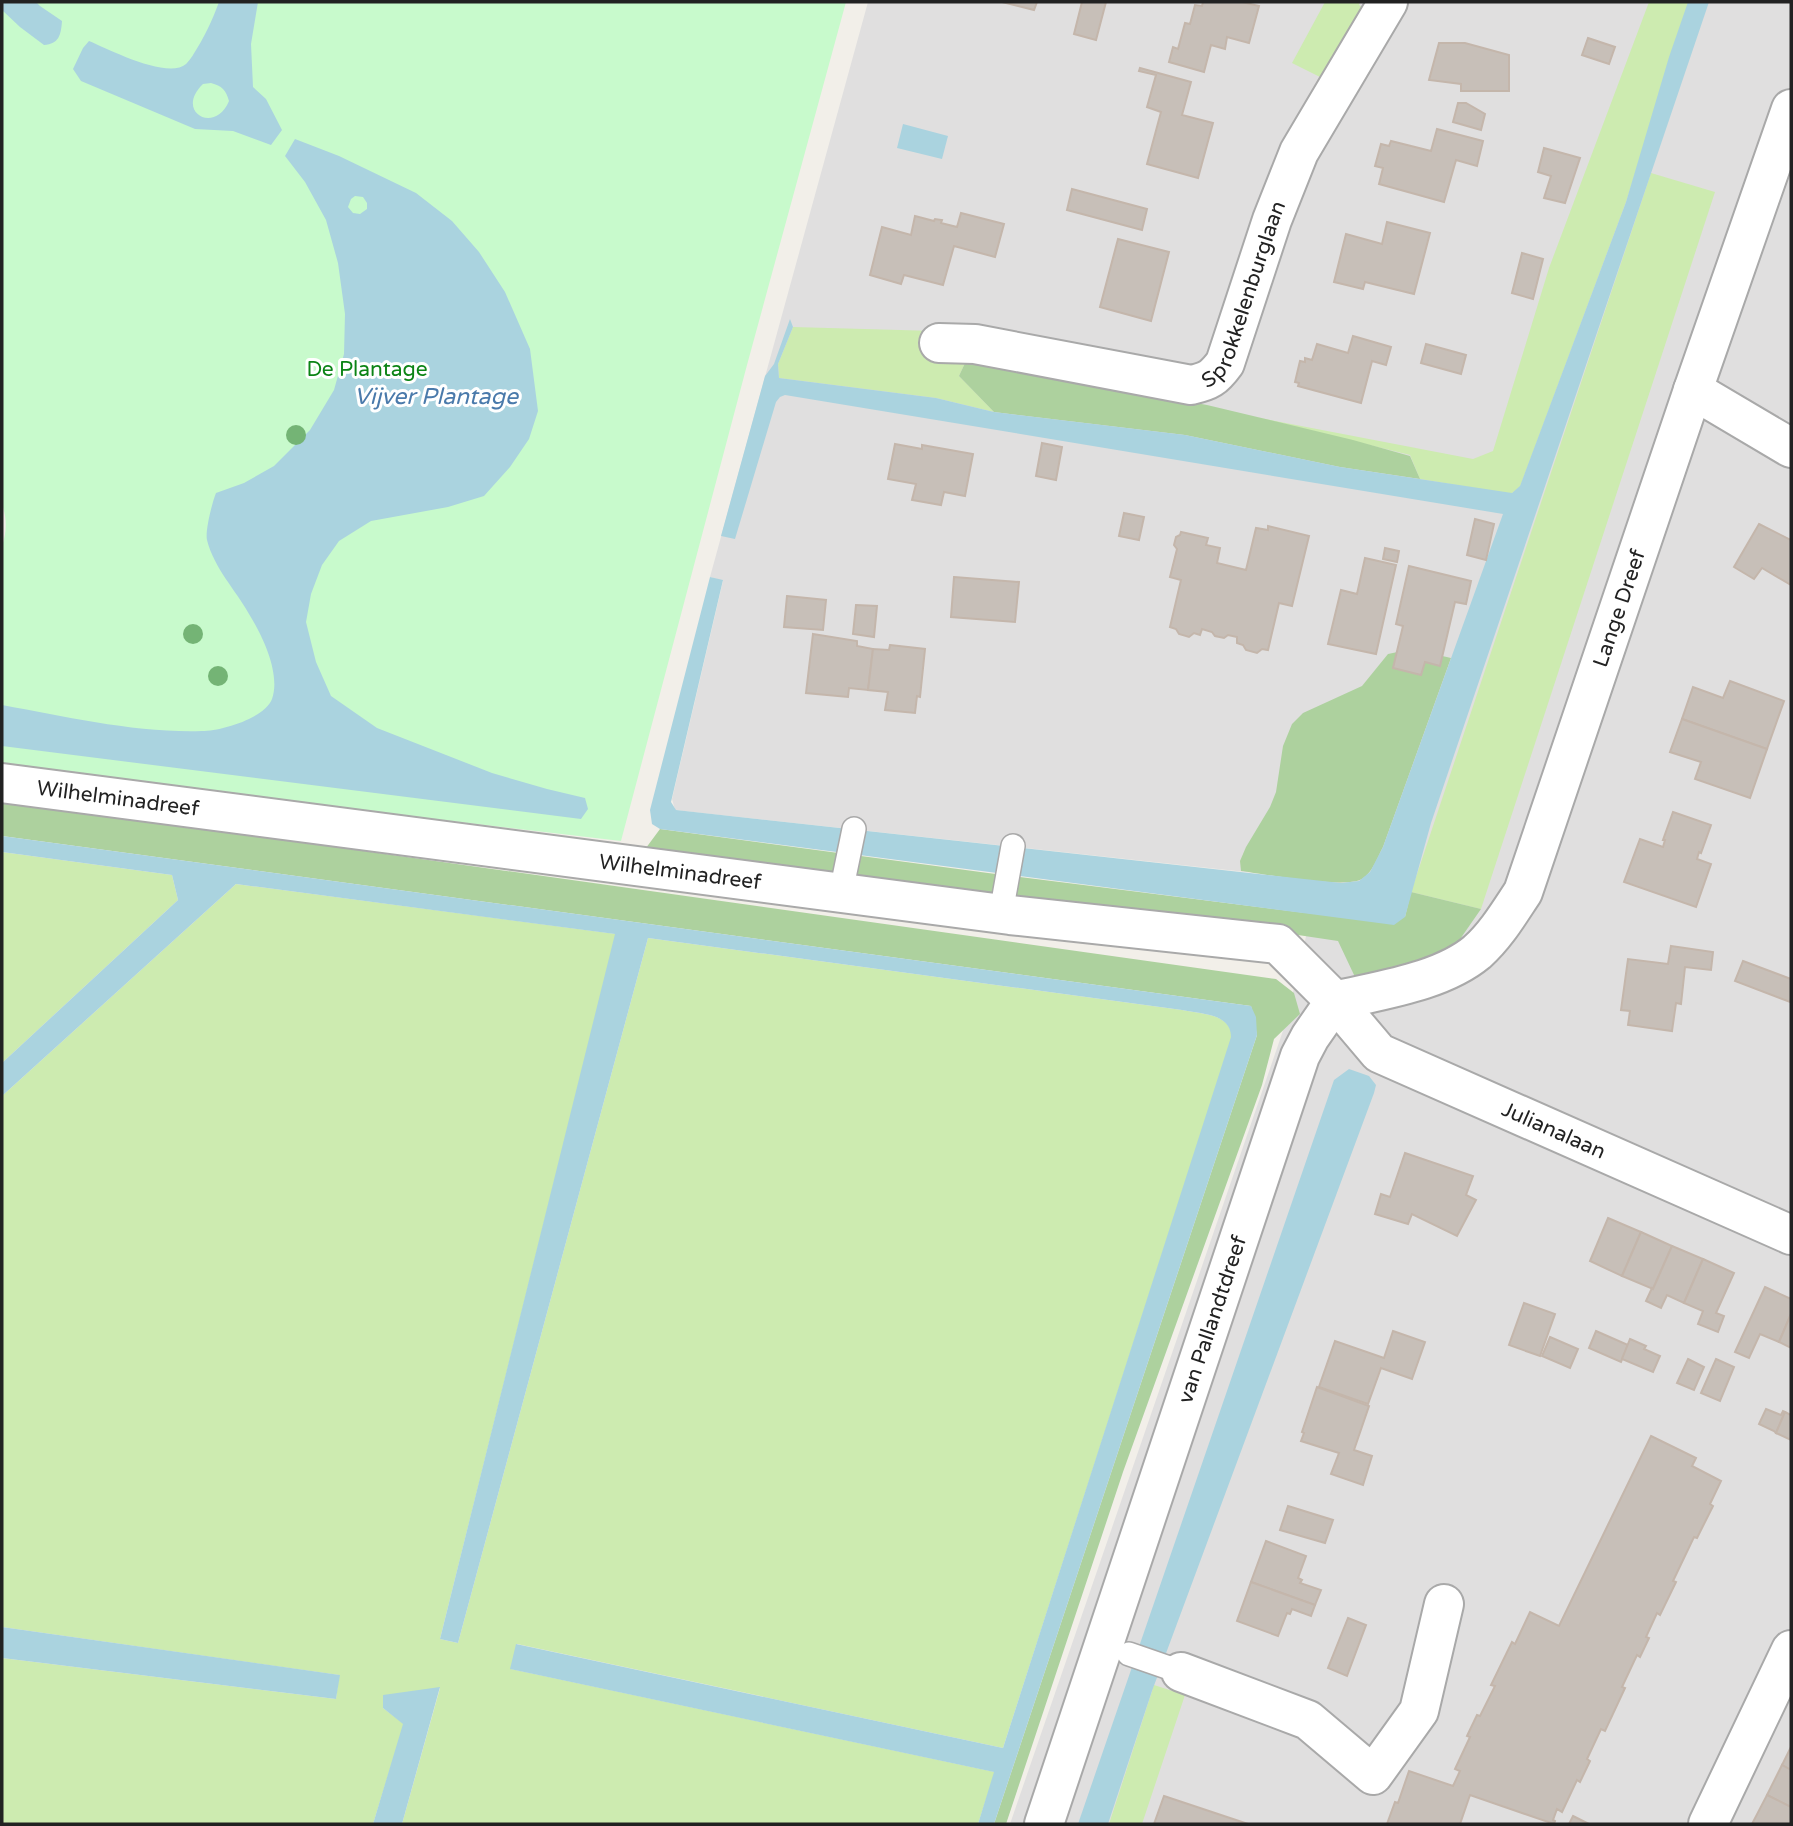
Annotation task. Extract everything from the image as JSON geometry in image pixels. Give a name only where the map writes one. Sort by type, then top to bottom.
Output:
[{"type":"street","name":"Sprokkelenburglaan","points":[[939,343],[975,344],[1191,385],[1206,382],[1216,376],[1225,363],[1272,220],[1299,152],[1388,2]]},
{"type":"street","name":"Lange Dreef","points":[[1335,1001],[1427,978],[1454,967],[1476,953],[1494,934],[1523,892],[1791,109]]},
{"type":"street","points":[[1693,390],[1791,448]]},
{"type":"street","name":"Wilhelminadreef","points":[[2,783],[1004,896],[1278,944],[1335,1001]]},
{"type":"street","name":"Julianalaan","points":[[1335,1001],[1379,1053],[1791,1235]]},
{"type":"street","name":"van Pallandtdreef","points":[[1044,1824],[1117,1649],[1158,1479],[1300,1056],[1335,1001]]},
{"type":"street","points":[[1181,1672],[1308,1720],[1373,1775],[1419,1711],[1444,1604]]},
{"type":"street","points":[[1708,1824],[1791,1650]]},
{"type":"lane","points":[[845,876],[854,829]]},
{"type":"lane","points":[[1004,896],[1013,846]]},
{"type":"lane","points":[[1117,1649],[1181,1672]]},
{"type":"shaded area","points":[[868,2],[1791,2],[1791,1824],[1010,1824],[1286,1022],[1319,881],[675,810],[672,799],[723,581],[710,577]]},
{"type":"green space","name":"De Plantage","points":[[2,2],[846,2],[621,841],[2,768],[2,546],[6,525],[2,504]]},
{"type":"green space","points":[[1325,2],[1360,2],[1359,5],[1368,11],[1326,80],[1292,63]]},
{"type":"green space","points":[[1649,2],[1689,2],[1626,202],[1520,487],[1512,493],[1504,493],[1420,479],[1410,455],[1260,418],[1473,459],[1493,451],[1549,268]]},
{"type":"green space","points":[[1651,173],[1715,192],[1481,909],[1411,892]]},
{"type":"green space","points":[[793,327],[936,331],[966,361],[959,376],[994,412],[936,398],[779,378],[778,364]]},
{"type":"green space","points":[[966,361],[1207,405],[1353,440],[1410,456],[1420,479],[1340,467],[1185,435],[994,412],[959,376]]},
{"type":"green space","points":[[1412,649],[1451,658],[1383,847],[1369,873],[1353,882],[1339,882],[1241,871],[1240,861],[1246,847],[1276,792],[1283,746],[1292,724],[1303,713],[1362,686],[1388,654]]},
{"type":"green space","points":[[2,800],[1276,979],[1294,993],[1300,1014],[1274,1039],[1262,1085],[1123,1472],[1006,1824],[994,1824],[1257,1035],[1251,1006],[2,836]]},
{"type":"green space","points":[[660,829],[1306,913],[1405,917],[1411,892],[1481,909],[1456,945],[1405,968],[1355,977],[1338,941],[643,852]]},
{"type":"green space","points":[[2,852],[172,875],[178,900],[2,1063]]},
{"type":"green space","points":[[236,884],[616,934],[440,1639],[458,1643],[648,938],[1182,1010],[1213,1016],[1226,1023],[1232,1037],[1003,1748],[517,1644],[511,1669],[995,1772],[978,1824],[402,1824],[440,1688],[383,1708],[404,1724],[373,1824],[2,1824],[2,1658],[336,1699],[339,1675],[2,1627],[2,1096]]},
{"type":"green space","points":[[1154,1685],[1185,1695],[1142,1824],[1109,1824]]},
{"type":"water","points":[[2,2],[36,2],[62,21],[58,38],[53,43],[44,45],[2,10]]},
{"type":"water","points":[[219,2],[258,2],[251,44],[253,87],[266,99],[282,130],[271,145],[233,131],[195,129],[81,81],[73,69],[89,41],[152,66],[177,68],[186,64],[204,36]],"holes":[[[203,84],[215,84],[223,89],[229,101],[215,117],[200,116],[193,103],[195,94]]]},
{"type":"water","points":[[1688,2],[1709,2],[1431,823],[1405,917],[1394,925],[660,829],[652,824],[650,810],[710,577],[723,580],[671,802],[676,810],[1341,883],[1359,881],[1370,872],[1383,847],[1503,514],[785,395],[776,402],[735,539],[721,536],[765,376],[774,364],[790,319],[793,327],[778,364],[779,378],[936,398],[994,412],[1185,435],[1340,467],[1512,493],[1520,486],[1626,202]]},
{"type":"water","points":[[903,124],[948,136],[942,159],[897,148]]},
{"type":"water","name":"Vijver Plantage","points":[[295,139],[339,156],[416,193],[452,221],[479,252],[505,292],[530,349],[538,411],[529,439],[510,467],[484,496],[448,507],[371,521],[339,541],[322,565],[311,594],[306,622],[316,662],[331,696],[377,728],[492,773],[585,798],[588,809],[581,819],[2,746],[2,705],[127,727],[202,731],[231,726],[252,717],[268,706],[272,699],[274,678],[269,655],[249,614],[215,560],[207,536],[216,493],[244,483],[274,466],[310,430],[334,390],[344,354],[345,314],[338,263],[326,220],[305,182],[285,156]],"holes":[[[355,196],[363,197],[367,209],[360,214],[353,213],[348,207],[351,199]]]},
{"type":"water","points":[[2,836],[1251,1006],[1256,1017],[1257,1035],[994,1824],[978,1824],[994,1772],[510,1669],[516,1644],[1003,1748],[1231,1037],[1226,1023],[1213,1016],[1182,1010],[648,938],[458,1643],[440,1639],[615,934],[236,884],[2,1096],[2,1063],[178,900],[172,875],[2,852]]},
{"type":"water","points":[[1349,1069],[1369,1076],[1376,1085],[1374,1093],[1152,1691],[1108,1824],[1078,1824],[1334,1080]]},
{"type":"water","points":[[2,1627],[340,1675],[336,1699],[2,1658]]},
{"type":"water","points":[[440,1687],[402,1824],[373,1824],[403,1724],[383,1708],[383,1695]]},
{"type":"building","points":[[1002,2],[1037,2],[1034,10]]},
{"type":"building","points":[[1082,2],[1106,2],[1096,40],[1074,34]]},
{"type":"building","points":[[1203,2],[1242,2],[1259,6],[1249,43],[1227,37],[1225,49],[1211,45],[1204,72],[1169,62],[1173,47],[1178,49],[1185,23],[1190,24],[1195,5],[1202,6]]},
{"type":"building","points":[[1588,38],[1615,47],[1609,64],[1582,55]]},
{"type":"building","points":[[1439,43],[1465,43],[1509,55],[1509,91],[1461,91],[1461,84],[1429,80]]},
{"type":"building","points":[[1140,68],[1191,82],[1182,115],[1213,123],[1198,178],[1147,164],[1161,112],[1147,107],[1156,75],[1139,71]]},
{"type":"building","points":[[1458,103],[1466,103],[1485,114],[1481,130],[1453,122]]},
{"type":"building","points":[[1437,129],[1483,141],[1477,166],[1456,160],[1444,202],[1379,184],[1383,168],[1375,166],[1381,144],[1389,146],[1391,141],[1431,151]]},
{"type":"building","points":[[1544,148],[1580,158],[1565,203],[1544,198],[1551,176],[1538,172]]},
{"type":"building","points":[[1072,189],[1147,209],[1142,230],[1067,210]]},
{"type":"building","points":[[961,213],[1004,224],[995,257],[954,246],[943,285],[904,275],[901,284],[870,275],[882,227],[911,235],[915,216],[934,221],[942,220],[941,223],[957,227]]},
{"type":"building","points":[[1387,222],[1430,233],[1414,294],[1365,282],[1363,289],[1334,282],[1346,234],[1382,244]]},
{"type":"building","points":[[1118,239],[1169,252],[1151,321],[1100,307]]},
{"type":"building","points":[[1522,253],[1543,259],[1533,299],[1512,293]]},
{"type":"building","points":[[1353,336],[1391,347],[1386,365],[1372,361],[1361,403],[1298,386],[1299,383],[1295,382],[1300,361],[1305,362],[1305,358],[1312,360],[1317,344],[1348,353]]},
{"type":"building","points":[[1426,344],[1466,355],[1461,374],[1421,363]]},
{"type":"building","points":[[1042,443],[1062,447],[1056,480],[1036,476]]},
{"type":"building","points":[[895,444],[922,449],[922,445],[973,454],[965,496],[944,492],[941,505],[912,500],[916,484],[888,479]]},
{"type":"building","points":[[1124,513],[1144,517],[1139,540],[1119,536]]},
{"type":"building","points":[[1475,519],[1494,524],[1486,560],[1467,555]]},
{"type":"building","points":[[1759,524],[1791,540],[1791,585],[1762,568],[1754,579],[1734,567]]},
{"type":"building","points":[[1268,526],[1309,536],[1292,606],[1279,603],[1268,650],[1262,649],[1257,653],[1246,650],[1243,645],[1237,643],[1237,637],[1215,636],[1202,629],[1200,635],[1194,633],[1189,637],[1170,627],[1181,580],[1170,577],[1177,549],[1174,545],[1176,537],[1181,532],[1208,538],[1206,545],[1220,548],[1217,563],[1246,570],[1256,528],[1268,530]]},
{"type":"building","points":[[1385,548],[1399,551],[1397,562],[1383,559]]},
{"type":"building","points":[[1365,558],[1396,565],[1376,654],[1328,644],[1341,590],[1357,594]]},
{"type":"building","points":[[1409,566],[1471,581],[1466,604],[1455,602],[1440,666],[1425,662],[1421,675],[1393,668],[1403,626],[1396,624]]},
{"type":"building","points":[[954,577],[1019,582],[1015,622],[951,617]]},
{"type":"building","points":[[787,596],[826,600],[823,630],[784,627]]},
{"type":"building","points":[[856,605],[877,606],[874,637],[853,634]]},
{"type":"building","points":[[813,634],[857,641],[857,646],[873,649],[868,690],[849,688],[848,697],[806,693]]},
{"type":"building","points":[[890,645],[925,649],[920,697],[917,696],[915,713],[885,710],[888,692],[868,690],[873,649],[889,650]]},
{"type":"building","points":[[1730,681],[1784,701],[1767,749],[1682,719],[1693,687],[1723,698]]},
{"type":"building","points":[[1682,719],[1767,749],[1750,798],[1695,779],[1701,762],[1670,752]]},
{"type":"building","points":[[1673,812],[1711,825],[1697,859],[1711,864],[1696,907],[1624,882],[1640,839],[1663,847]]},
{"type":"building","points":[[1671,946],[1713,952],[1711,970],[1685,967],[1681,1004],[1676,1003],[1672,1031],[1628,1025],[1630,1011],[1621,1010],[1628,959],[1668,964]]},
{"type":"building","points":[[1743,961],[1791,979],[1790,1002],[1735,981]]},
{"type":"building","points":[[1405,1153],[1473,1176],[1466,1195],[1476,1200],[1457,1236],[1412,1214],[1408,1224],[1375,1214],[1381,1194],[1390,1197]]},
{"type":"building","points":[[1608,1218],[1641,1232],[1622,1276],[1590,1261]]},
{"type":"building","points":[[1641,1232],[1672,1246],[1653,1289],[1622,1276]]},
{"type":"building","points":[[1672,1246],[1703,1259],[1684,1303],[1667,1295],[1661,1308],[1646,1301]]},
{"type":"building","points":[[1703,1259],[1734,1273],[1716,1313],[1724,1316],[1718,1332],[1698,1324],[1703,1311],[1684,1303]]},
{"type":"building","points":[[1765,1287],[1791,1299],[1791,1314],[1779,1342],[1760,1334],[1749,1358],[1735,1352]]},
{"type":"building","points":[[1524,1303],[1555,1314],[1540,1356],[1509,1345]]},
{"type":"building","points":[[1791,1314],[1791,1348],[1779,1342]]},
{"type":"building","points":[[1393,1331],[1425,1342],[1412,1379],[1381,1368],[1368,1404],[1319,1387],[1335,1341],[1384,1358]]},
{"type":"building","points":[[1596,1331],[1628,1345],[1621,1362],[1589,1348]]},
{"type":"building","points":[[1550,1337],[1578,1349],[1570,1368],[1542,1356]]},
{"type":"building","points":[[1630,1339],[1660,1356],[1653,1372],[1622,1359]]},
{"type":"building","points":[[1688,1359],[1704,1367],[1694,1390],[1677,1383]]},
{"type":"building","points":[[1716,1359],[1734,1367],[1720,1401],[1701,1393]]},
{"type":"building","points":[[1317,1387],[1369,1406],[1354,1450],[1372,1456],[1363,1485],[1331,1474],[1339,1453],[1301,1441]]},
{"type":"building","points":[[1766,1409],[1781,1415],[1785,1412],[1776,1433],[1759,1424]]},
{"type":"building","points":[[1785,1412],[1791,1415],[1791,1440],[1776,1433]]},
{"type":"building","points":[[1651,1436],[1696,1458],[1692,1466],[1721,1481],[1710,1504],[1713,1506],[1697,1538],[1694,1537],[1660,1615],[1657,1613],[1646,1637],[1649,1638],[1640,1657],[1637,1655],[1605,1731],[1601,1729],[1587,1759],[1590,1761],[1580,1782],[1577,1780],[1562,1812],[1557,1809],[1554,1824],[1470,1795],[1460,1824],[1387,1824],[1395,1802],[1398,1803],[1409,1771],[1453,1786],[1460,1771],[1455,1769],[1470,1737],[1467,1736],[1495,1686],[1491,1685],[1512,1642],[1515,1644],[1530,1612],[1559,1626]]},
{"type":"building","points":[[1288,1506],[1333,1520],[1325,1543],[1280,1530]]},
{"type":"building","points":[[1266,1541],[1306,1556],[1298,1578],[1302,1580],[1300,1583],[1321,1590],[1315,1605],[1251,1582]]},
{"type":"building","points":[[1251,1582],[1315,1605],[1311,1616],[1292,1609],[1290,1614],[1287,1613],[1278,1636],[1237,1621]]},
{"type":"building","points":[[1348,1618],[1366,1625],[1347,1676],[1328,1668]]},
{"type":"building","points":[[1791,1747],[1791,1770],[1782,1765]]},
{"type":"building","points":[[1782,1765],[1791,1770],[1791,1807],[1767,1795]]},
{"type":"building","points":[[1767,1795],[1791,1807],[1791,1824],[1752,1824]]},
{"type":"building","points":[[1164,1796],[1248,1824],[1154,1824]]},
{"type":"building","points":[[1573,1816],[1589,1824],[1569,1824]]}]
